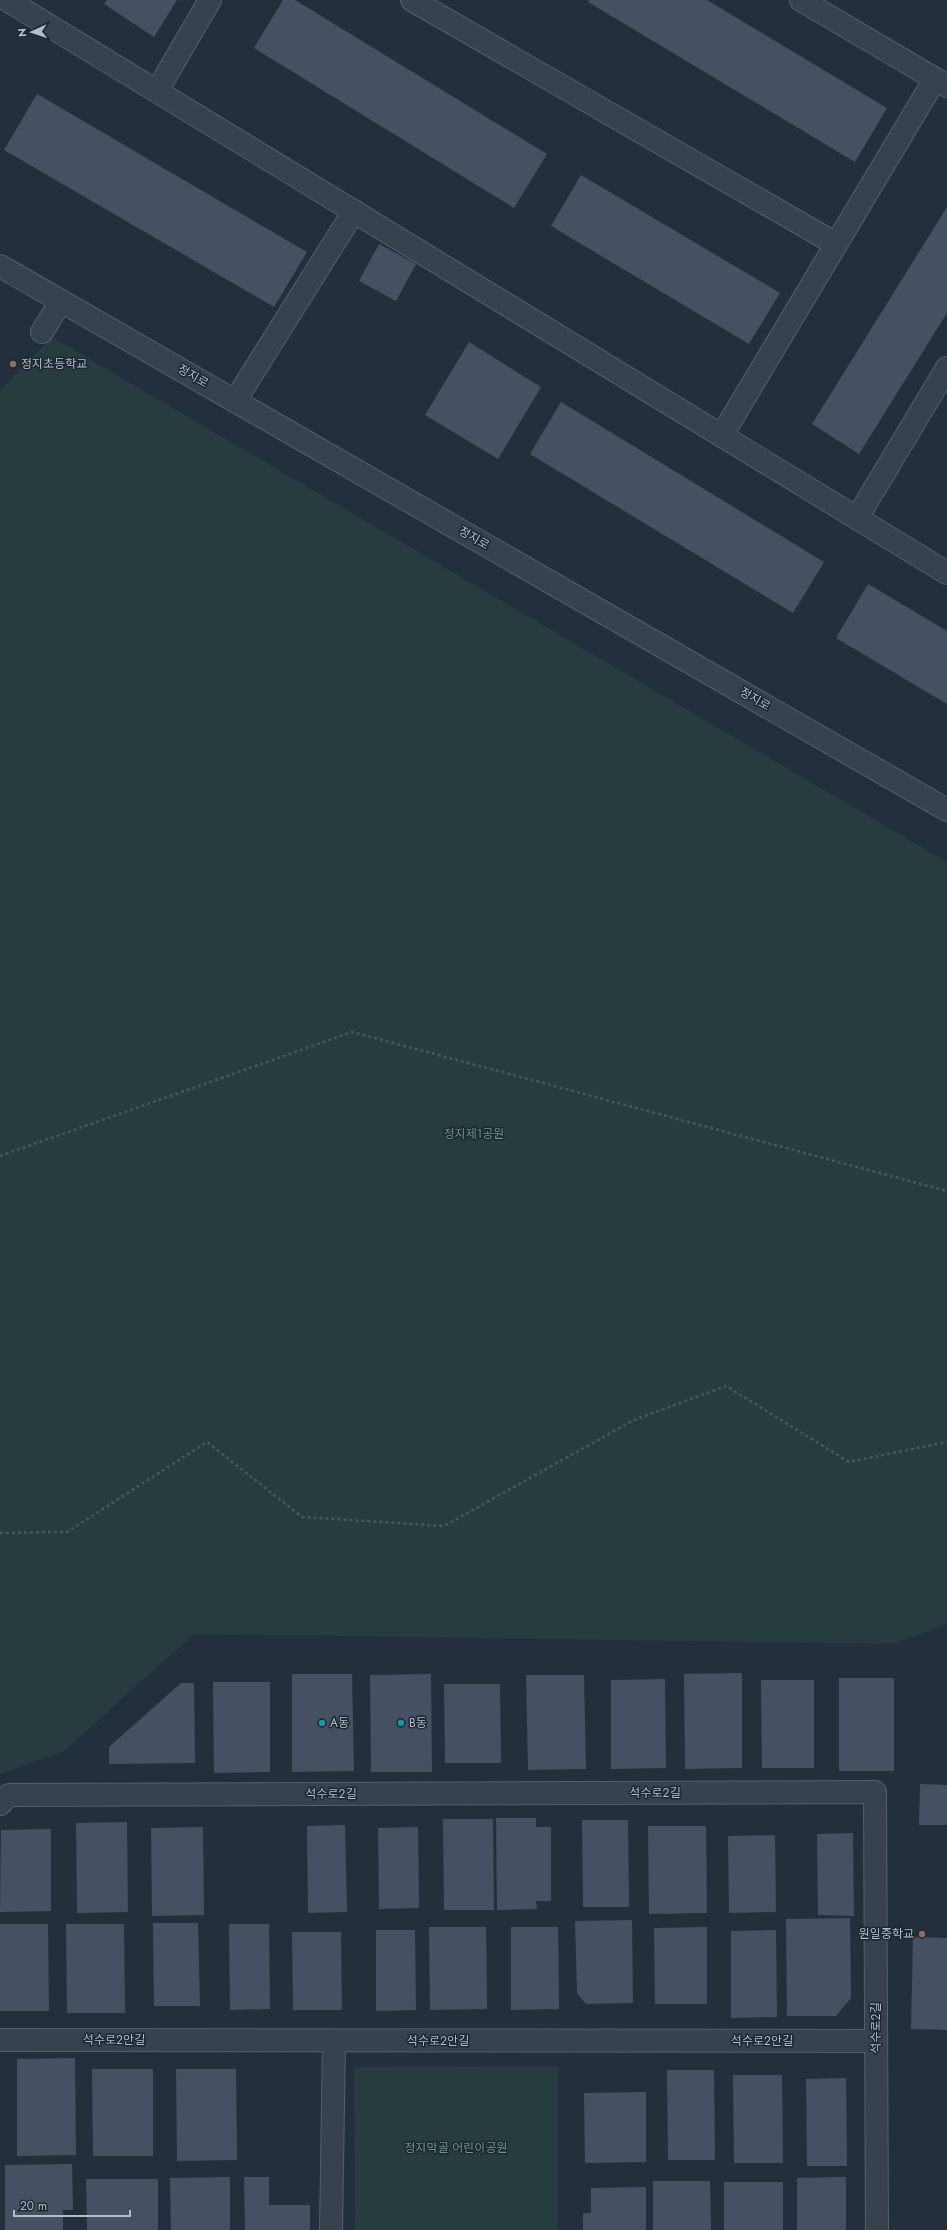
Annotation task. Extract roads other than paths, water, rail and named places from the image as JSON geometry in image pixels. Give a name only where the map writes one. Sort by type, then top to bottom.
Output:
[{"type":"street","points":[[156,91],[210,0]]},
{"type":"street","points":[[412,0],[836,244]]},
{"type":"street","points":[[722,435],[836,244],[941,83],[801,0]]},
{"type":"street","points":[[17,2],[156,91],[947,573]]},
{"type":"street","points":[[235,400],[354,211]]},
{"type":"street","name":"정지로","points":[[0,266],[947,810]]},
{"type":"street","points":[[42,332],[61,301]]},
{"type":"street","points":[[856,518],[947,368]]},
{"type":"street","name":"석수로2길","points":[[0,1804],[9,1795],[875,1792],[877,2230]]},
{"type":"street","name":"석수로2안길","points":[[0,2040],[876,2041]]},
{"type":"street","points":[[331,2230],[334,2041]]},
{"type":"place","name":"정지초등학교","points":[[13,364]]},
{"type":"place","name":"A동","points":[[322,1723]]},
{"type":"place","name":"B동","points":[[401,1723]]},
{"type":"place","name":"원일중학교","points":[[922,1934]]},
{"type":"park label","name":"정지제1공원","points":[[474,1134]]},
{"type":"park label","name":"정지막골 어린이공원","points":[[456,2148]]}]
